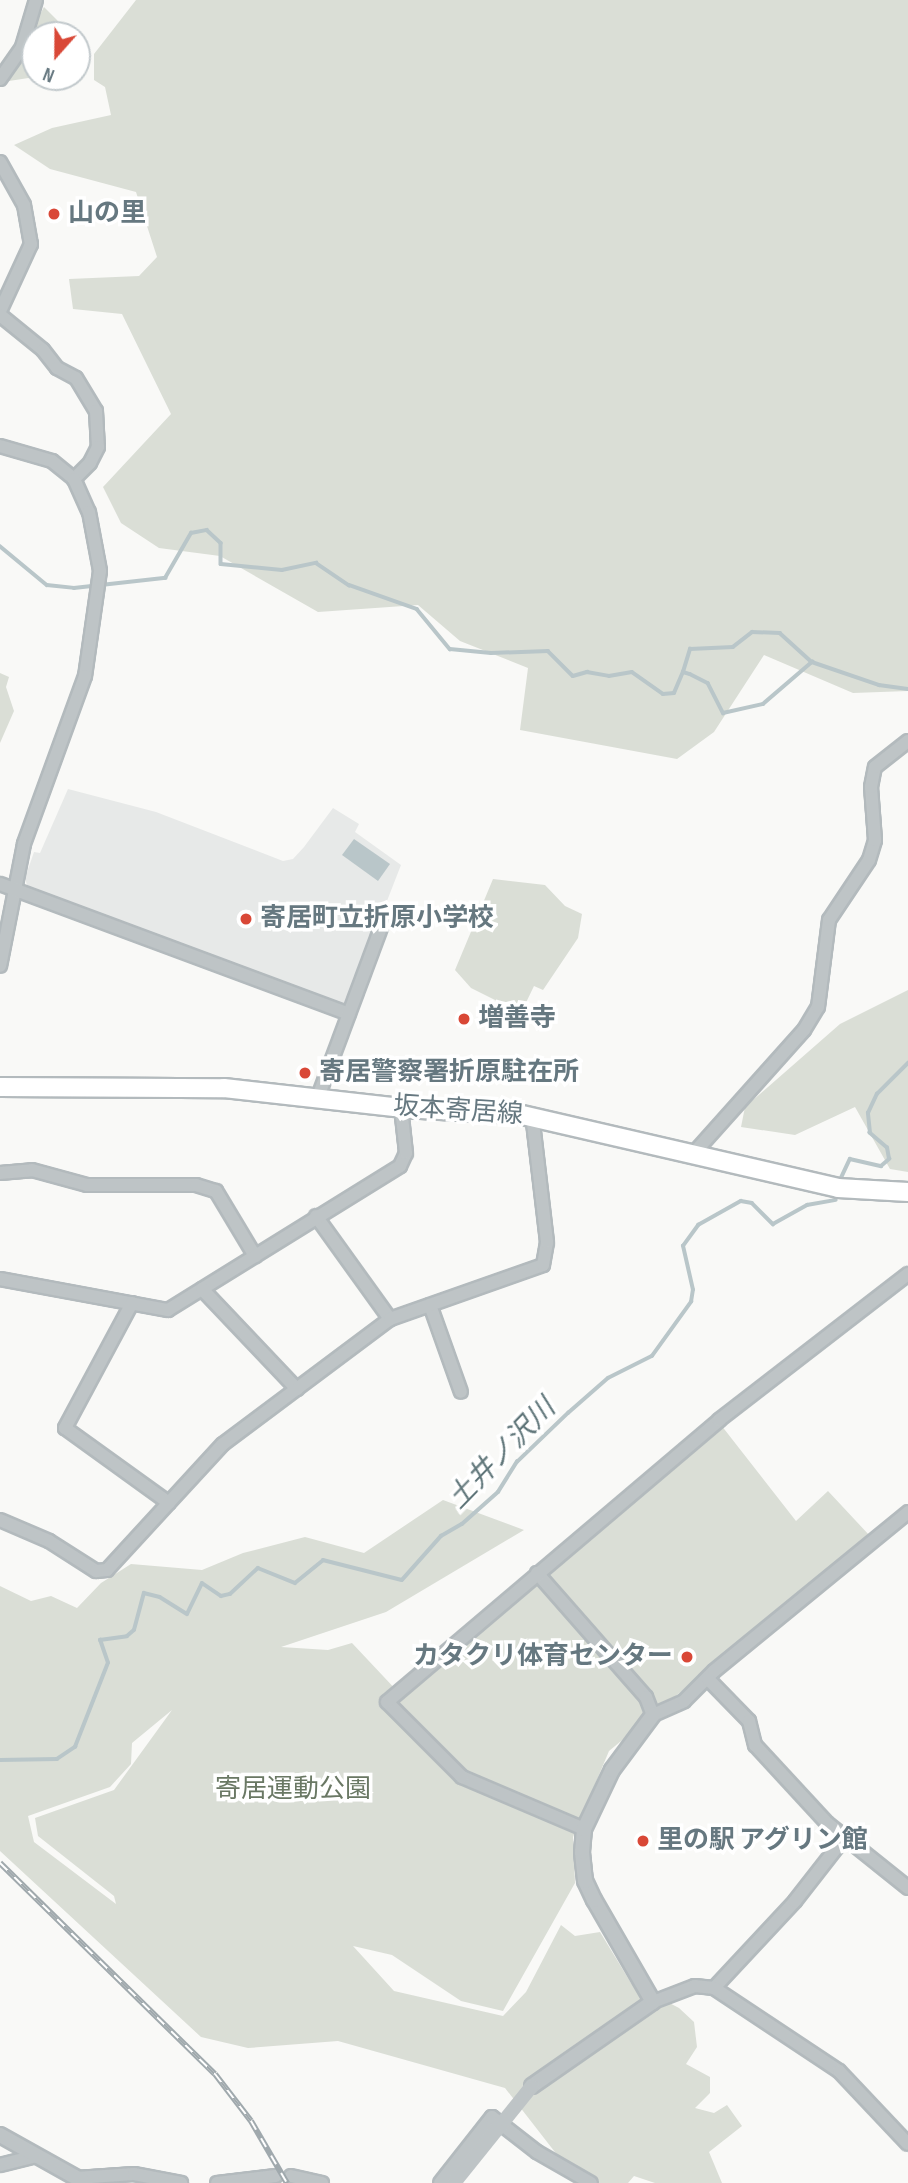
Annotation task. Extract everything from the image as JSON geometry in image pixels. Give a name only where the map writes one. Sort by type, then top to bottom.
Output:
[{"type":"main road","name":"坂本寄居線","points":[[0,1087],[224,1088],[401,1108],[532,1115],[838,1188],[908,1192]]},
{"type":"street","points":[[0,79],[22,47],[36,0]]},
{"type":"street","points":[[0,162],[24,205],[31,244],[0,313],[43,350],[57,368],[76,378],[96,411],[97,447],[90,463],[74,479]]},
{"type":"street","points":[[0,446],[52,461],[74,479],[89,512],[98,547],[100,571],[91,646],[14,888],[0,966]]},
{"type":"street","points":[[694,1153],[804,1030],[818,1007],[829,920],[869,860],[875,840],[871,787],[875,767],[908,741]]},
{"type":"street","points":[[0,884],[349,1014]]},
{"type":"street","points":[[318,1097],[386,914]]},
{"type":"street","points":[[0,1279],[168,1310],[400,1166],[406,1153],[401,1108]]},
{"type":"street","points":[[0,1520],[49,1541],[96,1571],[107,1570],[223,1444],[390,1320],[543,1265],[547,1242],[532,1115]]},
{"type":"street","points":[[0,1173],[32,1170],[87,1185],[196,1185],[216,1191],[255,1256]]},
{"type":"street","points":[[316,1216],[390,1320]]},
{"type":"street","points":[[584,1829],[462,1777],[387,1702],[719,1420],[908,1274]]},
{"type":"street","points":[[202,1289],[297,1390]]},
{"type":"street","points":[[132,1303],[65,1428],[169,1503]]},
{"type":"street","points":[[430,1305],[461,1392]]},
{"type":"street","points":[[653,2001],[585,1881],[584,1829],[619,1757],[653,1715],[684,1701],[908,1512]]},
{"type":"street","points":[[537,1573],[646,1697],[653,1715]]},
{"type":"street","points":[[708,1679],[750,1721],[755,1745],[827,1823],[908,1888]]},
{"type":"street","points":[[714,1988],[795,1901],[845,1837]]},
{"type":"street","points":[[454,2183],[532,2086],[653,2001],[695,1986],[714,1988],[839,2071],[908,2144]]},
{"type":"street","points":[[440,2183],[492,2117],[537,2152],[591,2183]]},
{"type":"street","points":[[0,2135],[81,2180],[134,2174],[181,2183]]},
{"type":"street","points":[[0,2165],[34,2156]]},
{"type":"street","points":[[217,2183],[276,2176]]},
{"type":"street","points":[[291,2176],[322,2183]]},
{"type":"shaded area","name":"寄居町立折原小学校","points":[[68,789],[156,812],[283,861],[293,859],[333,808],[359,824],[355,832],[401,865],[346,1006],[28,889],[25,878],[34,852],[40,853]]},
{"type":"shaded area","points":[[354,839],[390,864],[378,881],[342,855]]},
{"type":"green space","points":[[136,0],[908,0],[908,691],[853,693],[764,655],[714,732],[677,759],[520,730],[528,668],[460,641],[418,605],[318,612],[220,556],[159,548],[121,523],[103,487],[171,414],[122,314],[73,309],[69,279],[139,276],[157,257],[136,192],[50,169],[14,145],[52,128],[111,115],[105,87],[94,80],[94,54]]},
{"type":"green space","points":[[44,7],[58,21],[36,21]]},
{"type":"green space","points":[[21,50],[21,79],[9,81],[8,74]]},
{"type":"green space","points":[[0,673],[9,677],[6,687],[14,711],[0,743]]},
{"type":"green space","points":[[493,879],[545,885],[565,906],[582,914],[578,938],[543,990],[534,986],[521,1013],[471,988],[455,970]]},
{"type":"green space","points":[[908,990],[908,1172],[890,1169],[855,1107],[795,1135],[741,1127],[745,1107],[840,1024]]},
{"type":"green space","name":"寄居運動公園","points":[[721,1425],[796,1521],[828,1491],[870,1536],[609,1751],[573,1837],[575,1883],[503,2011],[461,2001],[392,1955],[353,1946],[394,1991],[503,2016],[526,1992],[561,1925],[575,1936],[600,1932],[631,1983],[679,2008],[694,2022],[697,2047],[686,2064],[710,2077],[710,2093],[695,2108],[714,2113],[727,2105],[742,2126],[709,2152],[722,2183],[655,2183],[634,2176],[628,2183],[579,2183],[505,2088],[338,2041],[248,2048],[201,2037],[0,1851],[0,1586],[31,1601],[51,1596],[77,1608],[101,1583],[131,1564],[202,1570],[243,1553],[305,1537],[364,1553],[443,1500],[524,1530],[386,1612],[281,1647],[328,1650],[352,1643],[399,1693]],"holes":[[[172,1710],[114,1790],[35,1818],[38,1836],[114,1896],[116,1904],[34,1842],[28,1816],[110,1787],[131,1764],[132,1743]]]},
{"type":"waterway","points":[[0,546],[47,585],[74,588],[165,578],[191,533],[207,530],[221,543],[221,564],[282,570],[316,563],[349,585],[417,609],[450,649],[491,653],[548,651],[573,676],[587,672],[609,676],[632,672],[663,694],[674,693],[683,672],[708,683],[723,713],[763,704],[812,662],[879,685],[908,689]]},
{"type":"waterway","points":[[683,672],[690,649],[733,647],[752,632],[780,633],[812,662]]},
{"type":"waterway","name":"土井ノ沢川","points":[[840,1180],[850,1159],[881,1166],[889,1159],[887,1148],[870,1133],[868,1113],[877,1094],[908,1063]]},
{"type":"waterway","name":"土井ノ沢川","points":[[0,1760],[57,1759],[75,1747],[108,1663],[100,1640],[127,1636],[134,1630],[144,1593],[160,1597],[187,1614],[202,1583],[221,1596],[230,1594],[258,1568],[295,1583],[323,1560],[402,1580],[441,1536],[462,1524],[498,1492],[517,1462],[568,1413],[608,1378],[652,1356],[691,1302],[693,1290],[683,1246],[698,1225],[741,1201],[752,1203],[773,1224],[807,1205],[836,1200]]},
{"type":"railway","points":[[0,1863],[215,2074],[251,2121],[287,2183]]},
{"type":"place","name":"山の里","points":[[54,214]]},
{"type":"place","name":"寄居町立折原小学校","points":[[246,919]]},
{"type":"place","name":"増善寺","points":[[464,1019]]},
{"type":"place","name":"寄居警察署折原駐在所","points":[[305,1073]]},
{"type":"place","name":"カタクリ体育センター","points":[[687,1657]]},
{"type":"place","name":"里の駅 アグリン館","points":[[643,1841]]}]
